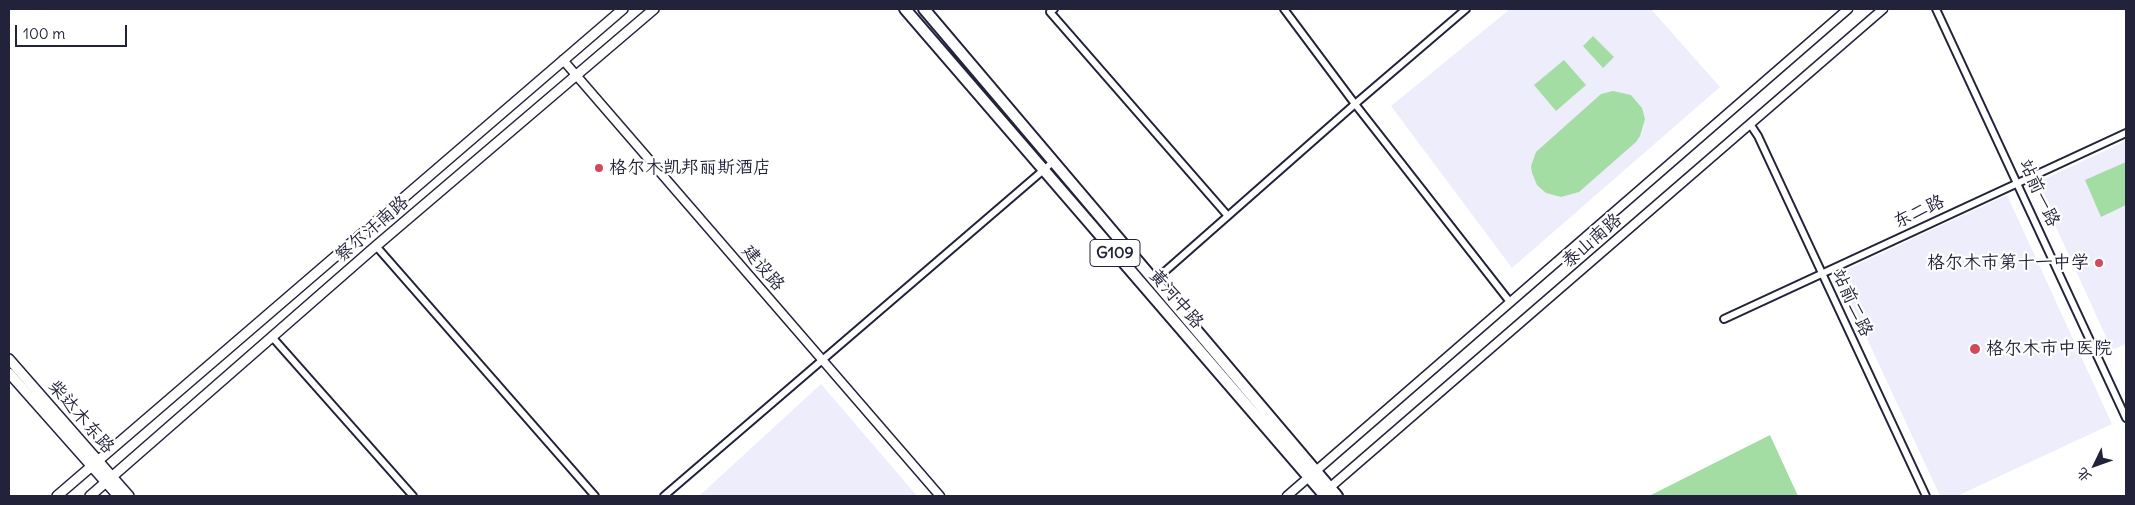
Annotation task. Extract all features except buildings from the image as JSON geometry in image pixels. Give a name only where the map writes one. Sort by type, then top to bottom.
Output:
[{"type":"highway","name":"黄河中路","points":[[905,9],[1044,170],[1313,474]]},
{"type":"highway","name":"黄河中路","points":[[924,9],[1154,280],[1313,474],[1325,493],[1338,496]]},
{"type":"main road","name":"察尔汗南路","points":[[57,496],[622,9]]},
{"type":"main road","name":"察尔汗南路","points":[[90,496],[274,338],[376,246],[654,9]]},
{"type":"main road","name":"柴达木东路","points":[[9,359],[98,460],[118,496]]},
{"type":"main road","name":"柴达木东路","points":[[9,373],[91,467],[129,496]]},
{"type":"street","points":[[1054,9],[1050,12],[1228,216]]},
{"type":"street","points":[[1284,9],[1355,104],[1510,302]]},
{"type":"street","points":[[1154,280],[1466,9]]},
{"type":"street","name":"泰山南路","points":[[1287,496],[1848,9]]},
{"type":"street","name":"泰山南路","points":[[1325,493],[1883,9]]},
{"type":"street","name":"站前一路","points":[[1936,9],[2126,418]]},
{"type":"street","name":"建设路","points":[[563,60],[940,496]]},
{"type":"street","name":"站前二路","points":[[1750,124],[1758,136],[1926,496]]},
{"type":"street","name":"东二路","points":[[1724,319],[2126,133]]},
{"type":"street","points":[[664,496],[1054,161]]},
{"type":"street","points":[[376,246],[595,496]]},
{"type":"street","points":[[274,338],[413,496]]},
{"type":"shaded area","points":[[1510,9],[1651,9],[1720,87],[1512,268],[1391,106]]},
{"type":"shaded area","name":"格尔木市第十一中学","points":[[2126,141],[2126,344],[2112,350],[2036,183]]},
{"type":"shaded area","name":"格尔木市中医院","points":[[2007,195],[2112,424],[1957,496],[1940,496],[1837,274]]},
{"type":"shaded area","points":[[821,384],[917,496],[699,496]]},
{"type":"green space","points":[[1593,36],[1614,57],[1603,68],[1583,46]]},
{"type":"green space","points":[[1564,60],[1586,85],[1556,111],[1534,85]]},
{"type":"green space","points":[[1613,91],[1631,95],[1642,108],[1645,119],[1640,136],[1636,142],[1579,192],[1561,197],[1546,193],[1537,185],[1532,173],[1531,166],[1536,152],[1601,94]]},
{"type":"green space","points":[[2126,162],[2126,205],[2101,217],[2085,180]]},
{"type":"green space","points":[[1770,435],[1798,496],[1649,496]]},
{"type":"place","name":"格尔木凯邦丽斯酒店","points":[[599,168]]},
{"type":"place","name":"格尔木市第十一中学","points":[[2099,263]]},
{"type":"place","name":"格尔木市中医院","points":[[1975,349]]}]
